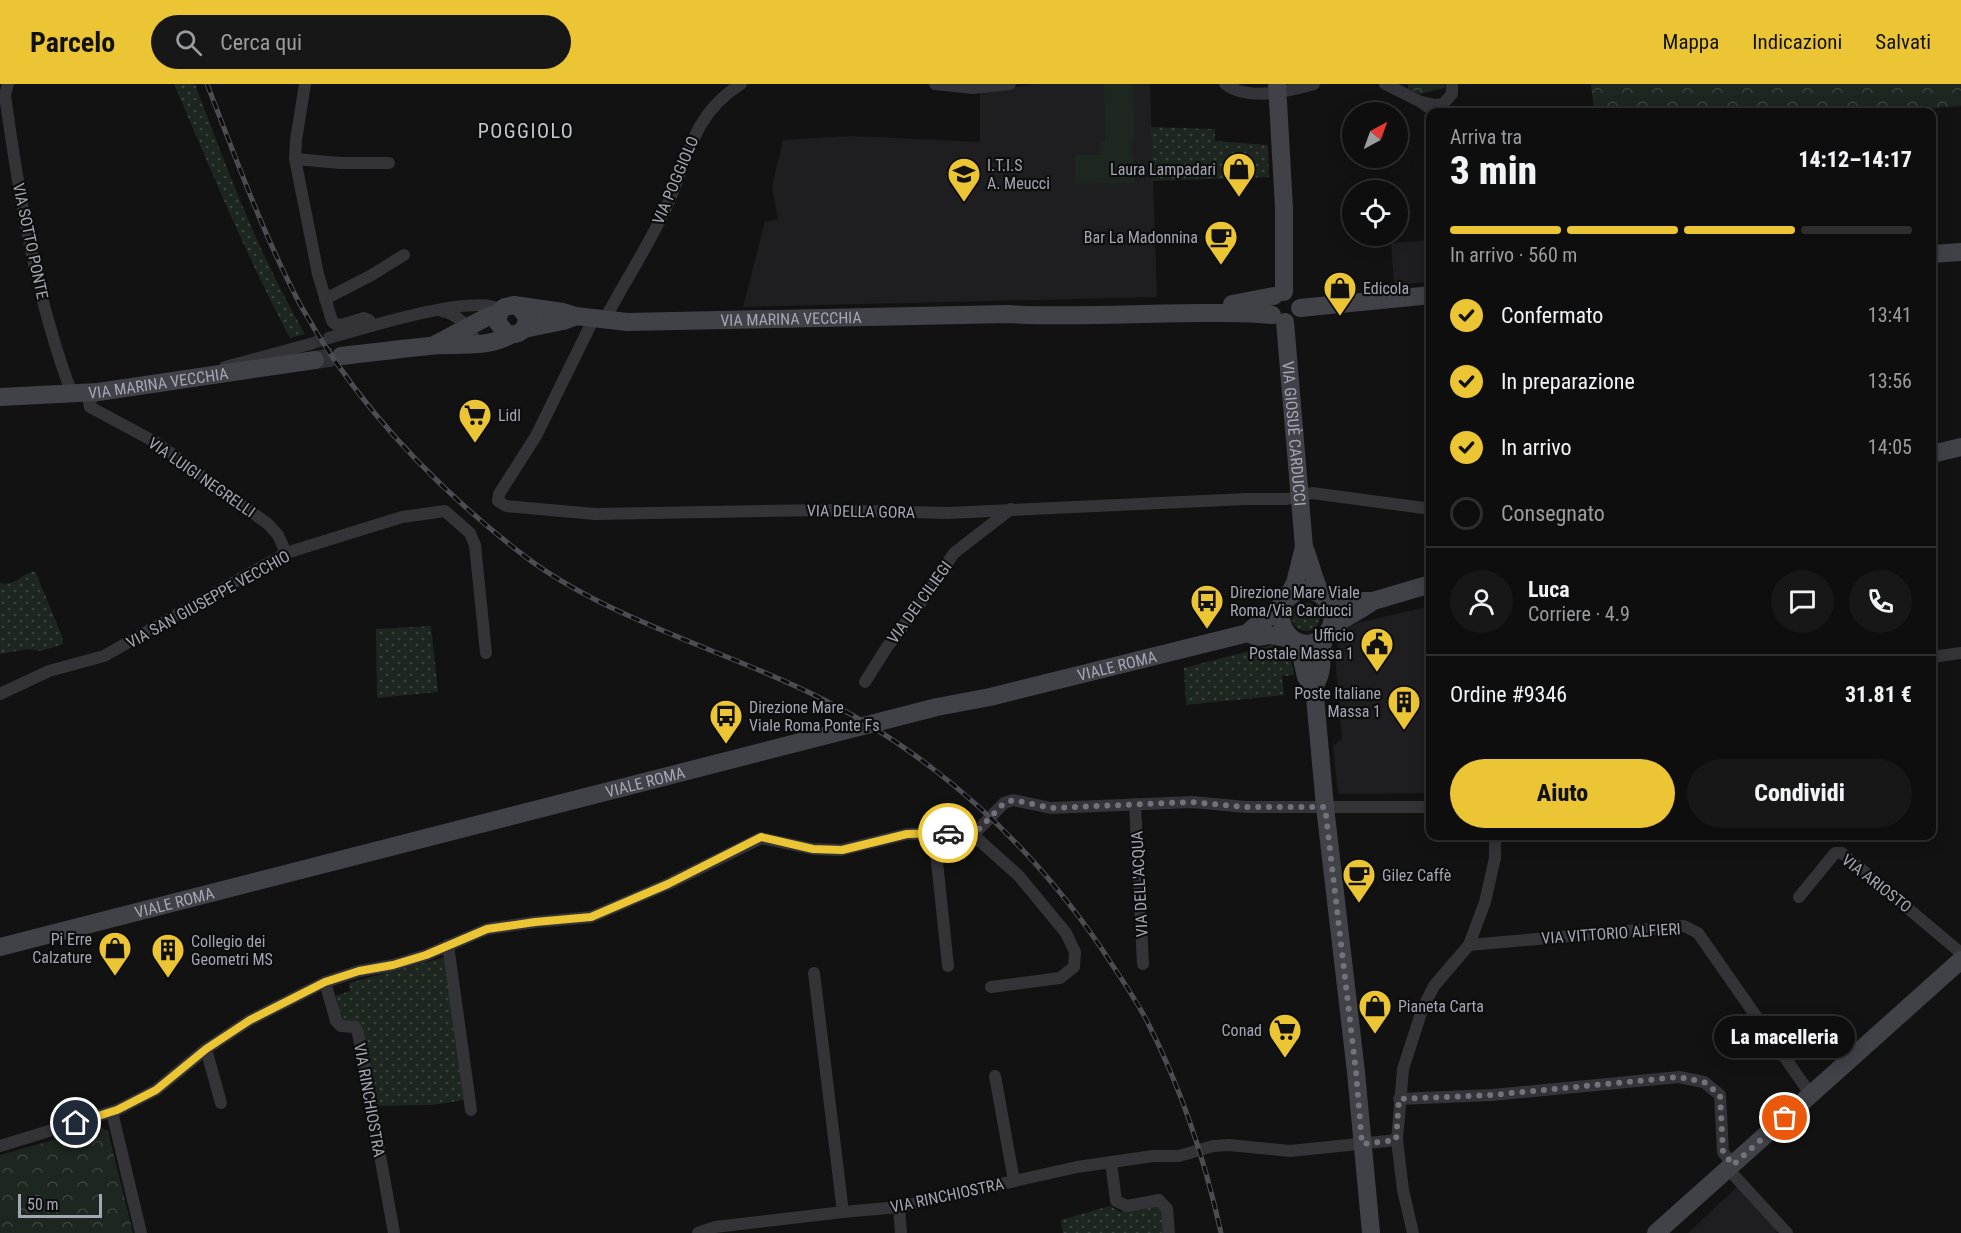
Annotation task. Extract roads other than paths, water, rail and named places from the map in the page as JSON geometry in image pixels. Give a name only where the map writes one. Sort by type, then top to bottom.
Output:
[{"type":"main road","points":[[1277,89],[1284,208],[1279,294],[1270,305],[1278,318],[1296,316],[1300,308],[1294,295],[1279,294]]},
{"type":"main road","points":[[1936,254],[1961,252]]},
{"type":"main road","name":"VIA MARINA VECCHIA","points":[[1008,314],[1042,310],[1221,306],[1279,294]]},
{"type":"main road","points":[[1300,308],[1426,295]]},
{"type":"main road","name":"VIA MARINA VECCHIA","points":[[472,335],[506,310],[549,309],[592,318],[627,322],[1008,314],[1042,316],[1148,312],[1220,312],[1278,318]]},
{"type":"main road","points":[[506,310],[527,317],[517,332],[499,328],[497,319],[506,310]]},
{"type":"main road","name":"VIA MARINA VECCHIA","points":[[341,356],[432,345],[472,335],[504,339],[517,332],[563,321],[592,318]]},
{"type":"main road","name":"VIA GIOSUÈ CARDUCCI","points":[[1278,318],[1304,547],[1295,584],[1284,602]]},
{"type":"main road","name":"VIA MARINA VECCHIA","points":[[0,397],[98,392],[220,375],[312,352]]},
{"type":"main road","points":[[1936,453],[1961,447]]},
{"type":"main road","name":"VIA GIOSUÈ CARDUCCI","points":[[1304,547],[1310,560],[1315,582],[1324,598]]},
{"type":"main road","points":[[1248,633],[1254,625],[1268,619],[1294,593],[1303,590],[1324,598],[1373,601],[1426,585]]},
{"type":"main road","points":[[1314,686],[1321,676],[1322,647],[1333,618],[1324,598]]},
{"type":"main road","points":[[1291,639],[1309,643],[1318,640],[1373,601]]},
{"type":"main road","points":[[1284,602],[1280,615],[1281,624],[1301,655],[1306,677],[1314,686],[1371,1233]]},
{"type":"main road","name":"VIALE ROMA","points":[[0,947],[937,707],[990,697],[1248,633],[1257,637],[1269,635],[1291,639]]},
{"type":"main road","points":[[1656,1233],[1961,960]]},
{"type":"street","points":[[305,84],[295,159],[311,245],[325,299],[335,324],[341,325],[364,318],[369,320],[372,326]]},
{"type":"street","name":"VIA POGGIOLO","points":[[592,318],[665,210],[698,127],[721,98],[741,84]]},
{"type":"street","points":[[935,84],[973,88],[1010,84]]},
{"type":"street","points":[[1225,84],[1228,87],[1251,93],[1314,84]]},
{"type":"street","points":[[1385,84],[1429,108]]},
{"type":"street","name":"VIA SOTTO PONTE","points":[[4,86],[30,248],[50,327],[72,394]]},
{"type":"street","points":[[1421,102],[1443,104],[1452,89]]},
{"type":"street","points":[[1450,108],[1452,89]]},
{"type":"street","points":[[295,159],[340,163],[388,163]]},
{"type":"street","points":[[325,299],[370,276],[404,255]]},
{"type":"street","points":[[329,338],[437,310],[471,305],[491,306],[506,310]]},
{"type":"street","points":[[437,310],[455,316],[472,335]]},
{"type":"street","name":"VIA DELLA GORA","points":[[592,318],[536,436],[499,494],[498,501],[506,506],[595,514],[823,510],[948,513],[1287,499],[1312,493],[1426,508]]},
{"type":"street","name":"VIA LUIGI NEGRELLI","points":[[98,392],[88,402],[90,407],[157,443],[268,524],[278,535],[286,553]]},
{"type":"street","name":"VIA DEI CILIEGI","points":[[865,682],[954,553],[1011,509]]},
{"type":"street","name":"VIA SAN GIUSEPPE VECCHIO","points":[[0,694],[49,671],[104,656],[286,553],[402,517],[445,511],[470,533],[475,545],[486,653]]},
{"type":"street","points":[[1936,656],[1961,653]]},
{"type":"street","points":[[0,1146],[112,1112],[156,1090],[206,1049],[250,1020],[325,982],[359,971],[393,965],[426,955],[487,929],[591,917],[658,888],[761,837],[813,849],[842,850],[907,834],[975,831],[1004,803],[1013,800],[1051,808],[1192,802],[1246,807],[1426,807]]},
{"type":"street","name":"VIA DELL'ACQUA","points":[[1135,804],[1143,964]]},
{"type":"street","points":[[975,831],[1019,876],[1066,933],[1075,952],[1074,967],[1060,978],[990,987]]},
{"type":"street","points":[[934,833],[948,966]]},
{"type":"street","points":[[1413,1233],[1403,1190],[1396,1140],[1403,1069],[1422,1010],[1434,986],[1469,945],[1485,902],[1495,858],[1495,840]]},
{"type":"street","name":"VIA ARIOSTO","points":[[1799,897],[1835,853],[1842,853],[1961,953]]},
{"type":"street","name":"VIA VITTORIO ALFIERI","points":[[1469,945],[1684,926],[1698,933],[1811,1095]]},
{"type":"street","points":[[448,945],[471,1110]]},
{"type":"street","points":[[814,973],[843,1212]]},
{"type":"street","name":"VIA RINCHIOSTRA","points":[[325,982],[336,1021],[341,1026],[355,1028],[358,1033],[394,1233]]},
{"type":"street","points":[[206,1049],[221,1103]]},
{"type":"street","name":"VIA RINCHIOSTRA","points":[[995,1076],[1014,1181]]},
{"type":"street","points":[[1399,1099],[1492,1095],[1679,1077],[1704,1082],[1720,1095],[1723,1152],[1731,1167],[1787,1233]]},
{"type":"street","points":[[112,1112],[141,1233]]},
{"type":"street","name":"VIA RINCHIOSTRA","points":[[698,1233],[716,1227],[899,1207],[1077,1167],[1153,1156],[1179,1156],[1213,1146],[1229,1145],[1290,1151],[1396,1140]]},
{"type":"street","points":[[1111,1162],[1116,1201],[1127,1206],[1160,1200],[1167,1209],[1169,1233]]},
{"type":"street","points":[[899,1207],[901,1233]]},
{"type":"tunnel","points":[[310,344],[329,338]]},
{"type":"tunnel","points":[[315,360],[341,356]]},
{"type":"railway","points":[[207,84],[274,252],[322,342],[370,408],[425,469],[455,498],[518,551],[550,574],[584,594],[620,612],[806,691],[853,715],[897,743],[979,807],[1051,882],[1083,923],[1122,980],[1159,1046],[1191,1125],[1221,1233]]},
{"type":"place","name":"Laura Lampadari","points":[[1239,198]]},
{"type":"place","name":"I.T.I.S A. Meucci","points":[[964,203]]},
{"type":"place","name":"Bar La Madonnina","points":[[1221,266]]},
{"type":"place","name":"Edicola","points":[[1340,317]]},
{"type":"place","name":"Lidl","points":[[475,444]]},
{"type":"place","name":"Direzione Mare Viale Roma/Via Carducci","points":[[1207,630]]},
{"type":"place","name":"Ufficio Postale Massa 1","points":[[1377,673]]},
{"type":"place","name":"Poste Italiane Massa 1","points":[[1404,731]]},
{"type":"place","name":"Direzione Mare Viale Roma Ponte Fs","points":[[726,745]]},
{"type":"place","name":"Gilez Caffè","points":[[1359,904]]},
{"type":"place","name":"Pi Erre Calzature","points":[[115,977]]},
{"type":"place","name":"Collegio dei Geometri MS","points":[[168,979]]},
{"type":"place","name":"Pianeta Carta","points":[[1375,1035]]},
{"type":"place","name":"Conad","points":[[1285,1059]]},
{"type":"place","name":"La macelleria","points":[[1785,1118]]},
{"type":"district","name":"POGGIOLO","points":[[526,131]]}]
